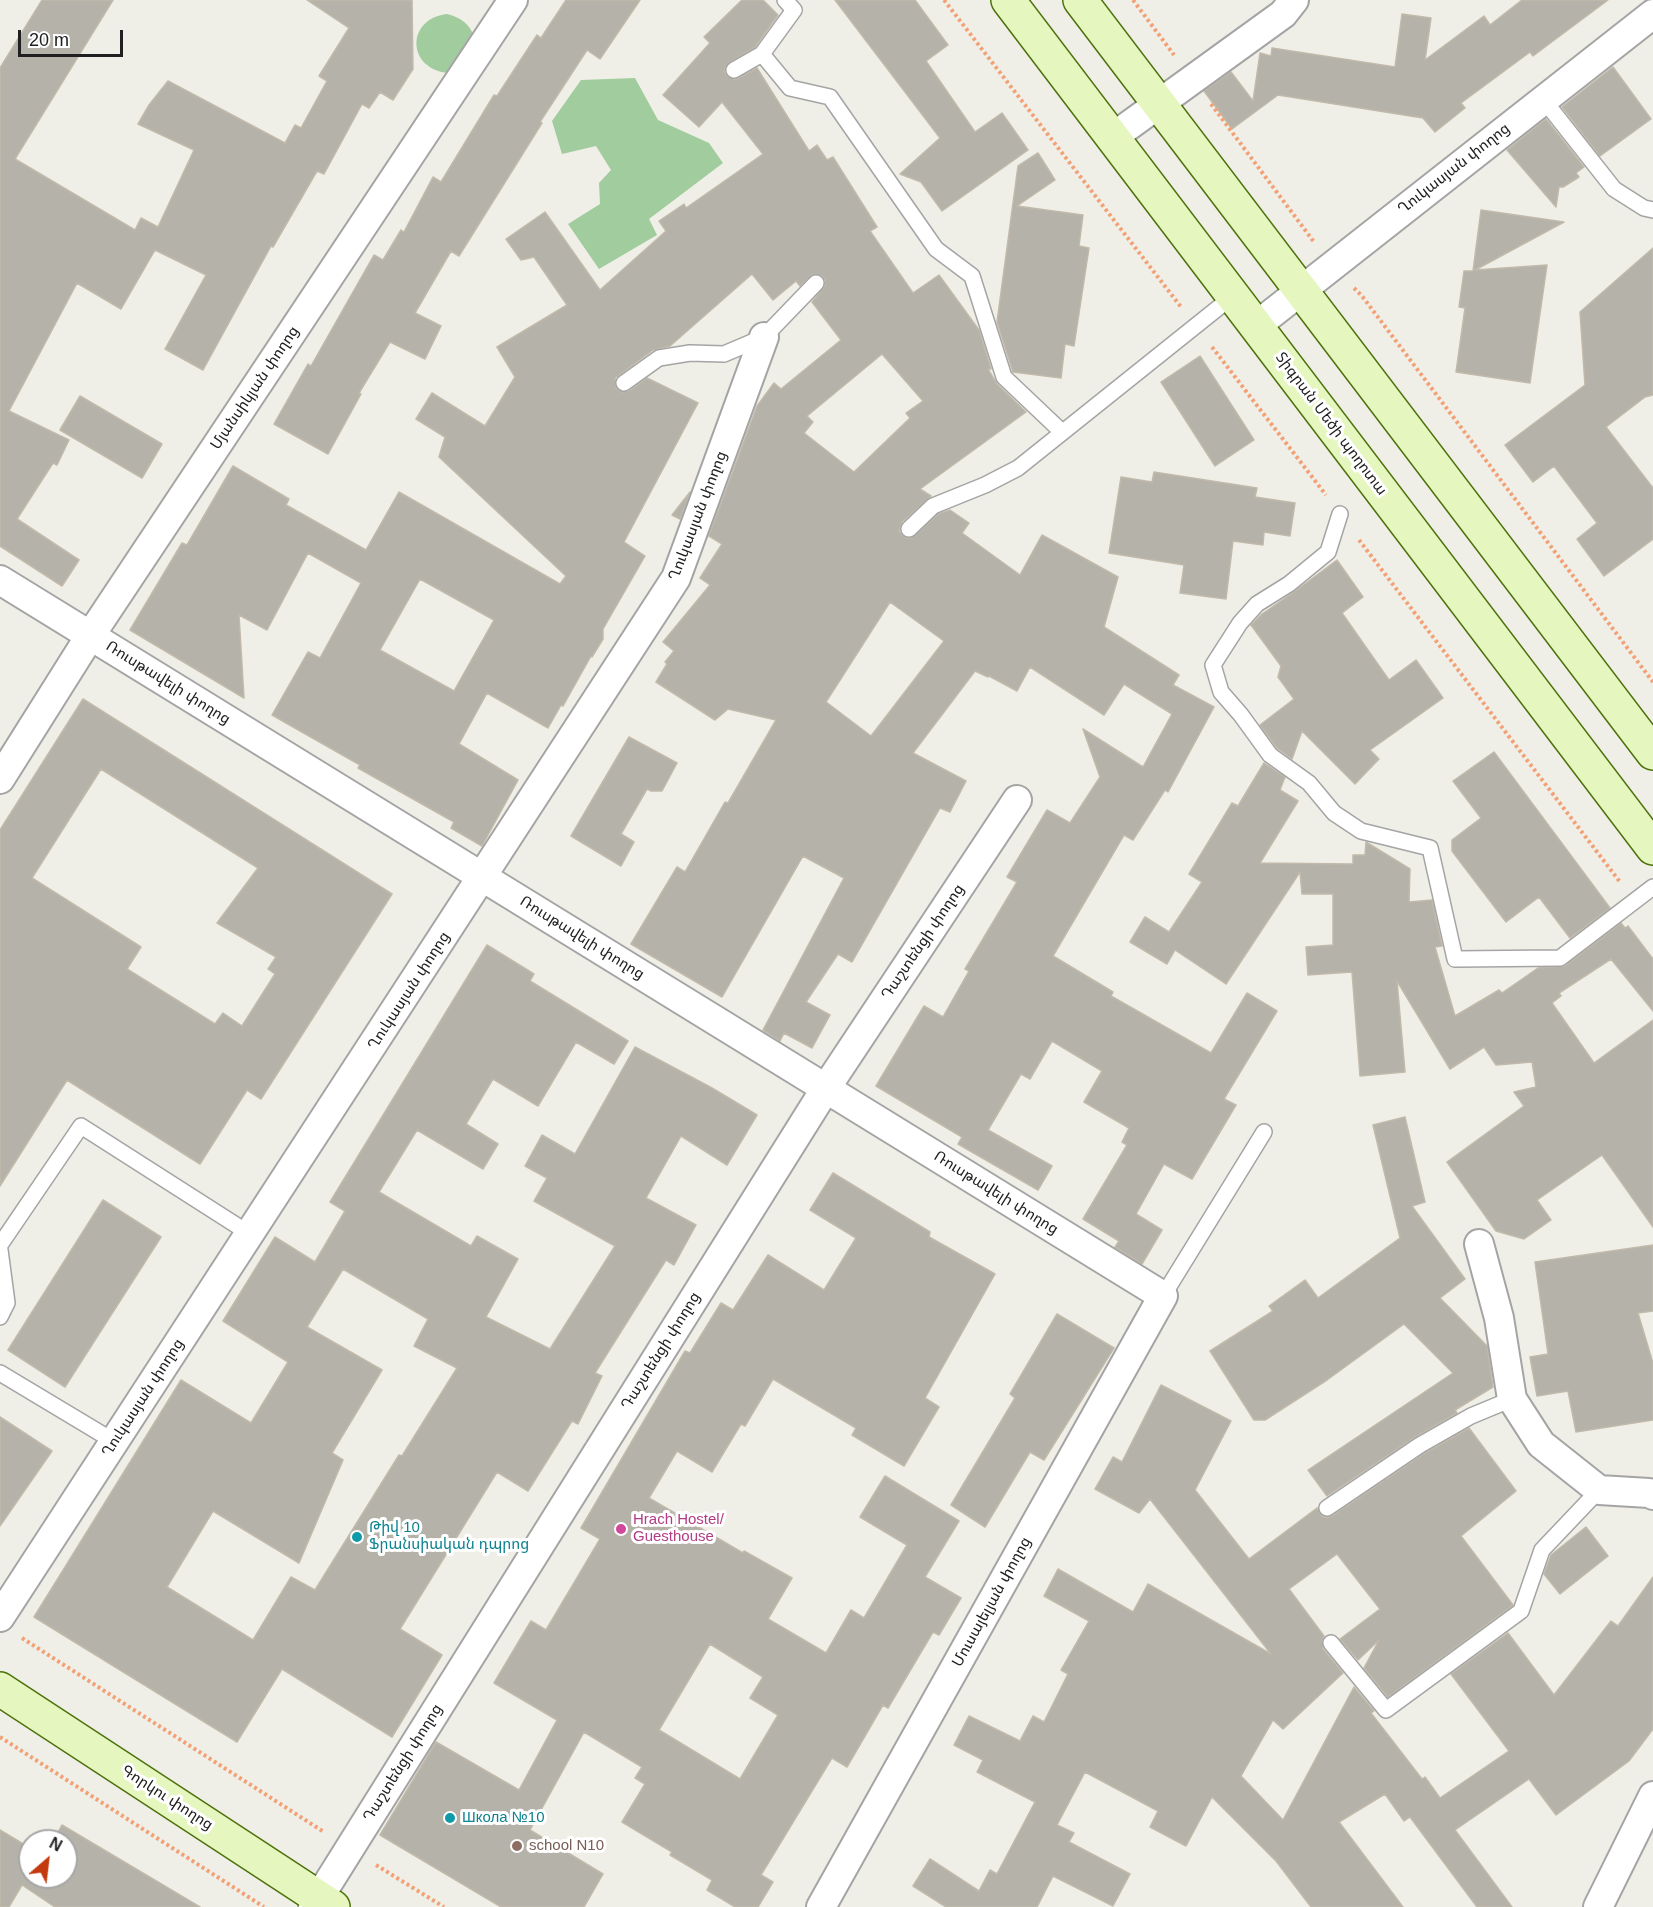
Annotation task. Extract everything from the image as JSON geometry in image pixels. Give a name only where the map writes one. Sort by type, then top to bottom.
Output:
[{"type":"main road","name":"Տիգրան Մեծի պողոտա","points":[[1008,0],[1653,848]]},
{"type":"main road","points":[[1080,0],[1653,753]]},
{"type":"main road","name":"Գորկու փողոց","points":[[0,1689],[322,1904]]},
{"type":"street","name":"Մյանսիկյան փողոց","points":[[0,779],[90,636],[513,0]]},
{"type":"street","points":[[1113,137],[1283,14],[1294,0]]},
{"type":"street","name":"Ղուկասյան փողոց","points":[[1256,326],[1653,14]]},
{"type":"street","name":"Ղուկասյան փողոց","points":[[10,1627],[115,1442],[676,578],[764,337]]},
{"type":"street","name":"Ռուսթավելի փողոց","points":[[0,580],[1163,1296]]},
{"type":"street","name":"Դաշտենցի փողոց","points":[[322,1904],[350,1849],[826,1088],[1017,800]]},
{"type":"street","points":[[1479,1244],[1499,1318],[1512,1399],[1541,1444],[1599,1490],[1652,1491]]},
{"type":"street","name":"Մուսայելյան փողոց","points":[[821,1907],[1163,1296]]},
{"type":"street","points":[[1598,1907],[1653,1796]]},
{"type":"lane","points":[[734,70],[762,54],[794,10],[785,0]]},
{"type":"lane","points":[[762,54],[790,88],[830,97],[936,249],[972,276],[1004,377],[1062,432]]},
{"type":"lane","points":[[1543,99],[1614,189],[1644,208],[1653,210]]},
{"type":"lane","points":[[624,383],[659,358],[690,353],[724,354],[764,337],[816,284]]},
{"type":"lane","points":[[909,529],[933,506],[985,485],[1018,468],[1233,296]]},
{"type":"lane","points":[[1340,514],[1328,552],[1289,584],[1257,604],[1240,622],[1213,665],[1221,692],[1270,755],[1309,783],[1334,813],[1361,831],[1430,848],[1455,960],[1560,958],[1653,888]]},
{"type":"lane","points":[[0,1245],[81,1126],[250,1234]]},
{"type":"lane","points":[[1163,1296],[1264,1132]]},
{"type":"lane","points":[[0,1250],[7,1303],[0,1317]]},
{"type":"lane","points":[[0,1373],[115,1442]]},
{"type":"lane","points":[[1327,1508],[1420,1445],[1471,1416],[1512,1399]]},
{"type":"lane","points":[[1331,1643],[1386,1710],[1521,1611],[1542,1550],[1599,1490]]},
{"type":"path","points":[[944,0],[1635,902]]},
{"type":"path","points":[[1133,0],[1332,266],[1362,296],[1653,682]]},
{"type":"path","points":[[10,1627],[350,1849],[444,1907]]},
{"type":"path","points":[[0,1737],[265,1907]]},
{"type":"green space","points":[[447,14],[465,22],[475,39],[449,73],[435,70],[425,63],[416,44],[418,34],[424,25],[433,18]]},
{"type":"green space","points":[[635,78],[658,120],[709,143],[723,163],[649,219],[657,235],[599,269],[568,224],[600,204],[599,183],[611,170],[596,146],[562,154],[552,121],[581,80]]},
{"type":"building","points":[[42,0],[113,0],[15,159],[135,230],[141,218],[158,227],[194,150],[138,124],[149,105],[168,81],[285,143],[295,125],[301,128],[327,81],[319,76],[349,28],[307,0],[412,0],[413,69],[393,100],[380,92],[369,108],[362,104],[324,174],[317,171],[273,247],[271,246],[203,370],[165,349],[206,275],[155,250],[121,309],[77,283],[9,411],[69,440],[57,465],[53,463],[17,519],[79,560],[62,586],[0,546],[0,68]]},
{"type":"building","points":[[566,0],[640,0],[600,59],[587,50],[540,122],[542,123],[459,256],[451,251],[415,313],[441,326],[425,359],[390,342],[359,393],[361,394],[328,454],[274,424],[308,364],[311,366],[374,255],[383,260],[401,230],[404,232],[433,177],[441,182],[494,95],[497,96],[537,35],[541,38]]},
{"type":"building","points":[[742,0],[763,0],[778,15],[755,47],[726,65],[724,71],[726,75],[735,80],[757,68],[809,151],[817,145],[827,160],[833,157],[877,227],[870,231],[913,293],[939,275],[979,330],[991,369],[988,369],[997,384],[1026,412],[920,489],[931,496],[902,522],[899,531],[902,535],[912,538],[938,514],[950,510],[969,523],[962,533],[1020,575],[1042,535],[1118,577],[1104,627],[1179,675],[1173,685],[1214,707],[1168,792],[1165,790],[1133,840],[1124,835],[1053,956],[1113,992],[1111,996],[1211,1053],[1247,993],[1277,1011],[1224,1099],[1236,1105],[1192,1179],[1164,1164],[1136,1214],[1162,1230],[1142,1264],[1115,1247],[1119,1241],[1083,1219],[1127,1145],[1122,1142],[1129,1128],[1084,1102],[1102,1071],[1052,1041],[1030,1079],[1021,1074],[988,1130],[1052,1166],[1038,1190],[958,1144],[962,1137],[876,1086],[924,1006],[943,1017],[969,971],[965,969],[1017,882],[1007,877],[1047,810],[1070,823],[1100,777],[1083,729],[1143,767],[1172,714],[1124,684],[1104,715],[1030,667],[1017,691],[975,671],[913,753],[966,781],[950,812],[940,808],[852,962],[838,954],[806,1002],[830,1015],[812,1048],[784,1033],[780,1041],[763,1030],[844,878],[803,856],[722,997],[631,944],[677,867],[685,872],[776,720],[728,709],[715,720],[656,682],[667,664],[665,662],[674,651],[663,642],[710,585],[700,578],[722,544],[709,536],[757,406],[774,383],[781,389],[841,340],[812,302],[825,286],[822,276],[813,274],[800,286],[796,281],[773,300],[752,274],[670,346],[653,350],[615,378],[616,388],[621,392],[629,391],[647,378],[698,403],[624,542],[645,556],[603,629],[603,639],[548,728],[487,693],[459,744],[518,780],[482,846],[451,828],[454,822],[358,768],[360,765],[272,715],[308,652],[320,658],[361,583],[308,553],[267,630],[239,615],[244,698],[130,630],[182,543],[187,545],[233,466],[289,499],[286,505],[366,550],[399,492],[560,584],[566,576],[439,457],[445,437],[416,419],[432,393],[485,426],[515,377],[497,347],[567,305],[534,257],[521,260],[506,239],[545,212],[600,290],[666,231],[659,221],[684,204],[686,208],[763,154],[722,102],[699,127],[663,95],[710,43],[704,37]],"holes":[[[882,354],[923,401],[906,413],[910,418],[854,472],[804,433],[813,422],[807,416]],[[420,579],[494,620],[454,691],[380,650]],[[890,602],[944,641],[871,736],[826,702]]]},
{"type":"building","points":[[835,0],[915,0],[948,45],[926,61],[975,132],[1002,113],[1028,150],[942,211],[921,182],[900,174],[940,138]]},
{"type":"building","points":[[1522,0],[1608,0],[1533,56],[1530,52],[1461,103],[1465,108],[1435,132],[1423,118],[1278,95],[1232,129],[1204,91],[1231,72],[1253,101],[1260,53],[1271,56],[1272,48],[1395,67],[1402,14],[1431,18],[1425,60],[1484,16],[1490,25]]},
{"type":"building","points":[[1613,67],[1651,119],[1600,156],[1562,107]]},
{"type":"building","points":[[1546,119],[1584,167],[1576,173],[1579,177],[1559,187],[1556,207],[1507,150]]},
{"type":"building","points":[[1038,153],[1055,180],[1017,206],[1083,215],[1079,246],[1089,248],[1074,346],[1065,344],[1061,378],[1013,372],[997,322],[1018,166]]},
{"type":"building","points":[[1481,210],[1564,222],[1475,270],[1547,265],[1530,383],[1456,372],[1465,308],[1459,307],[1464,271],[1473,271]]},
{"type":"building","points":[[1653,248],[1653,395],[1645,397],[1606,427],[1653,488],[1653,539],[1604,576],[1577,539],[1597,523],[1554,466],[1533,482],[1505,445],[1585,385],[1580,312]]},
{"type":"building","points":[[1200,356],[1254,440],[1215,466],[1161,382]]},
{"type":"building","points":[[80,396],[162,444],[142,478],[60,430]]},
{"type":"building","points":[[1154,472],[1257,488],[1255,497],[1295,503],[1290,536],[1264,532],[1263,545],[1233,541],[1226,599],[1180,593],[1184,565],[1109,553],[1121,477],[1152,482]]},
{"type":"building","points":[[690,492],[680,519],[672,515]]},
{"type":"building","points":[[1337,560],[1363,597],[1342,613],[1389,680],[1416,660],[1443,698],[1370,750],[1379,759],[1355,784],[1302,731],[1292,759],[1277,748],[1260,725],[1294,699],[1278,677],[1281,666],[1251,625],[1262,614]]},
{"type":"building","points":[[83,699],[392,894],[261,1099],[247,1090],[200,1164],[67,1080],[0,1186],[0,830]],"holes":[[[101,769],[258,868],[217,923],[276,957],[268,969],[275,974],[242,1026],[223,1013],[215,1024],[127,969],[141,947],[32,878]]]},
{"type":"building","points":[[629,737],[677,763],[662,791],[647,789],[621,834],[634,842],[621,866],[571,836]]},
{"type":"building","points":[[1494,752],[1610,908],[1570,938],[1539,897],[1506,922],[1452,851],[1452,840],[1481,818],[1453,781]]},
{"type":"building","points":[[1264,763],[1285,777],[1280,790],[1298,801],[1260,863],[1353,864],[1353,855],[1365,855],[1366,842],[1410,869],[1409,902],[1432,900],[1442,946],[1435,947],[1455,1016],[1499,990],[1502,993],[1538,968],[1565,966],[1621,923],[1625,928],[1628,926],[1653,959],[1653,1011],[1611,959],[1559,993],[1561,996],[1552,1003],[1594,1063],[1653,1020],[1653,1227],[1602,1155],[1537,1200],[1551,1220],[1524,1239],[1496,1231],[1447,1162],[1524,1106],[1514,1092],[1536,1087],[1532,1062],[1496,1065],[1484,1047],[1450,1069],[1397,981],[1405,1072],[1360,1076],[1352,972],[1308,975],[1306,947],[1333,945],[1333,894],[1302,894],[1300,872],[1226,984],[1175,950],[1167,964],[1130,942],[1145,917],[1169,932],[1202,882],[1189,874],[1232,803],[1238,806]]},
{"type":"building","points":[[487,945],[534,974],[530,981],[628,1041],[614,1064],[576,1042],[538,1106],[493,1079],[466,1124],[498,1144],[483,1169],[417,1130],[379,1192],[471,1246],[477,1236],[518,1259],[486,1317],[550,1349],[615,1246],[534,1201],[547,1178],[525,1166],[542,1135],[575,1154],[635,1047],[757,1115],[727,1165],[681,1136],[646,1198],[696,1225],[674,1265],[666,1260],[595,1373],[602,1376],[578,1424],[572,1421],[528,1491],[497,1472],[400,1629],[442,1655],[392,1737],[282,1669],[237,1742],[34,1617],[181,1380],[251,1423],[288,1362],[223,1321],[275,1237],[315,1262],[345,1211],[330,1202]],"holes":[[[343,1269],[428,1319],[414,1346],[457,1368],[402,1456],[399,1455],[315,1590],[291,1577],[253,1640],[167,1587],[213,1511],[299,1563],[343,1460],[332,1453],[382,1370],[307,1327]]]},
{"type":"building","points":[[1405,1117],[1425,1202],[1412,1206],[1465,1279],[1440,1298],[1487,1346],[1493,1387],[1455,1410],[1457,1413],[1415,1437],[1327,1496],[1308,1470],[1453,1373],[1404,1324],[1327,1380],[1265,1420],[1254,1420],[1210,1351],[1273,1311],[1269,1306],[1305,1280],[1318,1298],[1400,1238],[1373,1125]]},
{"type":"building","points":[[833,1173],[930,1232],[929,1237],[995,1274],[925,1398],[939,1407],[904,1466],[852,1435],[856,1428],[773,1379],[745,1426],[741,1424],[712,1472],[677,1451],[649,1498],[743,1553],[744,1551],[792,1578],[768,1619],[826,1653],[851,1610],[864,1618],[907,1545],[860,1517],[885,1476],[959,1521],[925,1577],[961,1598],[939,1635],[933,1632],[888,1708],[883,1705],[847,1767],[832,1758],[761,1875],[773,1882],[758,1907],[735,1907],[707,1890],[712,1880],[670,1855],[672,1852],[622,1822],[645,1784],[635,1778],[642,1767],[584,1732],[530,1830],[603,1874],[584,1907],[501,1907],[380,1835],[436,1742],[519,1790],[557,1720],[494,1683],[531,1621],[546,1630],[600,1539],[581,1528],[685,1351],[690,1353],[721,1303],[733,1310],[768,1255],[824,1290],[856,1238],[810,1210]],"holes":[[[710,1644],[763,1677],[750,1698],[778,1715],[740,1779],[659,1730]]]},
{"type":"building","points":[[103,1200],[161,1237],[65,1387],[8,1350]]},
{"type":"building","points":[[1653,1245],[1653,1311],[1638,1313],[1653,1363],[1653,1420],[1576,1432],[1568,1391],[1537,1396],[1530,1357],[1548,1354],[1535,1262]]},
{"type":"building","points":[[1057,1314],[1114,1348],[1044,1460],[1030,1452],[985,1527],[951,1505],[1015,1398],[1010,1394]]},
{"type":"building","points":[[1161,1385],[1231,1421],[1195,1490],[1249,1559],[1317,1508],[1322,1516],[1327,1518],[1332,1516],[1425,1453],[1469,1428],[1516,1491],[1461,1536],[1513,1605],[1388,1697],[1364,1668],[1379,1640],[1358,1660],[1340,1639],[1380,1609],[1337,1554],[1289,1589],[1324,1636],[1323,1649],[1343,1673],[1283,1729],[1273,1720],[1241,1776],[1283,1820],[1354,1687],[1374,1711],[1371,1713],[1422,1779],[1425,1777],[1440,1798],[1509,1751],[1451,1674],[1508,1633],[1554,1695],[1611,1621],[1618,1626],[1653,1577],[1653,1729],[1629,1761],[1556,1815],[1529,1779],[1455,1830],[1512,1907],[1477,1907],[1410,1817],[1404,1821],[1385,1794],[1339,1822],[1403,1907],[1311,1907],[1276,1861],[1212,1797],[1186,1846],[1150,1827],[1158,1811],[1085,1772],[1057,1825],[1074,1833],[1069,1842],[1130,1874],[1113,1906],[1053,1876],[1037,1907],[946,1907],[913,1886],[930,1859],[979,1891],[990,1870],[997,1874],[1035,1802],[977,1772],[983,1760],[954,1745],[969,1716],[1020,1741],[1033,1716],[1044,1722],[1068,1674],[1061,1670],[1089,1621],[1044,1596],[1058,1569],[1133,1612],[1148,1584],[1271,1654],[1150,1499],[1139,1513],[1095,1489],[1113,1457],[1122,1462]]},
{"type":"building","points":[[0,1417],[52,1451],[0,1526]]},
{"type":"building","points":[[1586,1527],[1608,1556],[1560,1594],[1544,1574],[1551,1555]]},
{"type":"building","points":[[0,1830],[18,1841],[20,1889],[9,1907],[0,1907]]},
{"type":"building","points":[[78,1835],[200,1907],[55,1907],[28,1889],[78,1889]]},
{"type":"place","name":"Hrach Hostel/ Guesthouse","points":[[621,1529]]},
{"type":"place","name":"Թիվ 10 Ֆրանսիական դպրոց","points":[[357,1537]]},
{"type":"place","name":"Школа №10","points":[[450,1818]]},
{"type":"place","name":"school N10","points":[[517,1846]]}]
